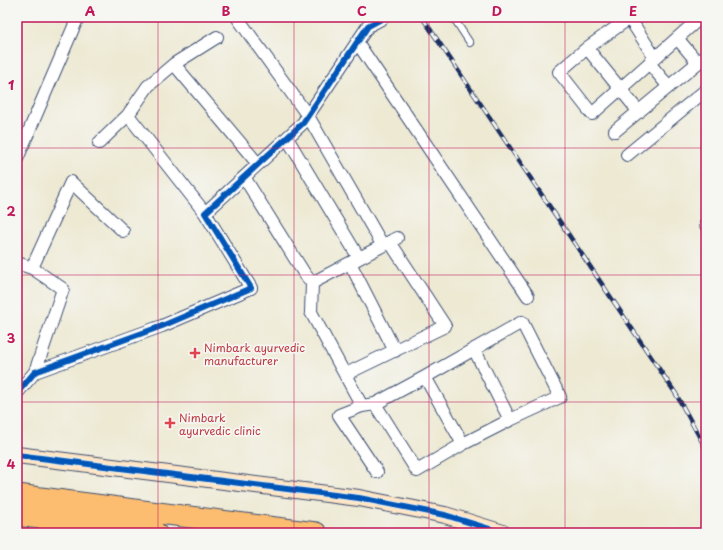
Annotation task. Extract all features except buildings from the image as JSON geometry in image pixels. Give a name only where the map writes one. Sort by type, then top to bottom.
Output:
[{"type":"highway","points":[[17,495],[316,533]]},
{"type":"highway","points":[[17,515],[156,533]]},
{"type":"street","points":[[17,159],[78,17]]},
{"type":"street","points":[[237,17],[308,116],[445,326],[346,374]]},
{"type":"street","points":[[669,87],[652,60],[630,18],[587,48],[559,72],[592,114],[621,89],[652,60],[701,17]]},
{"type":"street","points":[[205,213],[287,138],[308,116],[368,26],[383,18]]},
{"type":"street","points":[[99,143],[128,115],[148,86],[174,64],[217,37]]},
{"type":"street","points":[[615,131],[702,59],[677,38]]},
{"type":"street","points":[[358,42],[528,296]]},
{"type":"street","points":[[587,48],[639,112]]},
{"type":"street","points":[[174,64],[258,164]]},
{"type":"street","points":[[627,155],[706,90]]},
{"type":"street","points":[[35,372],[162,326],[251,288],[205,213],[128,115]]},
{"type":"street","points":[[287,138],[355,261],[395,351]]},
{"type":"street","points":[[244,177],[304,273],[312,283],[312,312],[362,406]]},
{"type":"street","points":[[32,268],[71,182],[123,231]]},
{"type":"street","points":[[312,283],[390,242]]},
{"type":"street","points":[[17,263],[32,268],[63,289],[35,372],[17,393]]},
{"type":"street","points":[[375,404],[417,472],[463,444],[510,420],[560,398],[522,322],[375,404],[362,406],[339,415],[377,472]]},
{"type":"street","points":[[474,349],[510,420]]},
{"type":"street","points":[[425,377],[463,444]]},
{"type":"street","points":[[17,455],[359,498],[445,515],[503,533]]},
{"type":"lane","points":[[453,17],[470,43]]},
{"type":"railway","points":[[422,17],[676,394],[706,449]]},
{"type":"cycle path","points":[[17,393],[35,372],[162,326],[251,288],[205,213],[303,123],[368,26],[383,18]]},
{"type":"cycle path","points":[[17,455],[359,498],[445,515],[503,533]]},
{"type":"place","name":"Nimbark ayurvedic manufacturer","points":[[195,353]]},
{"type":"place","name":"Nimbark ayurvedic clinic","points":[[170,423]]}]
